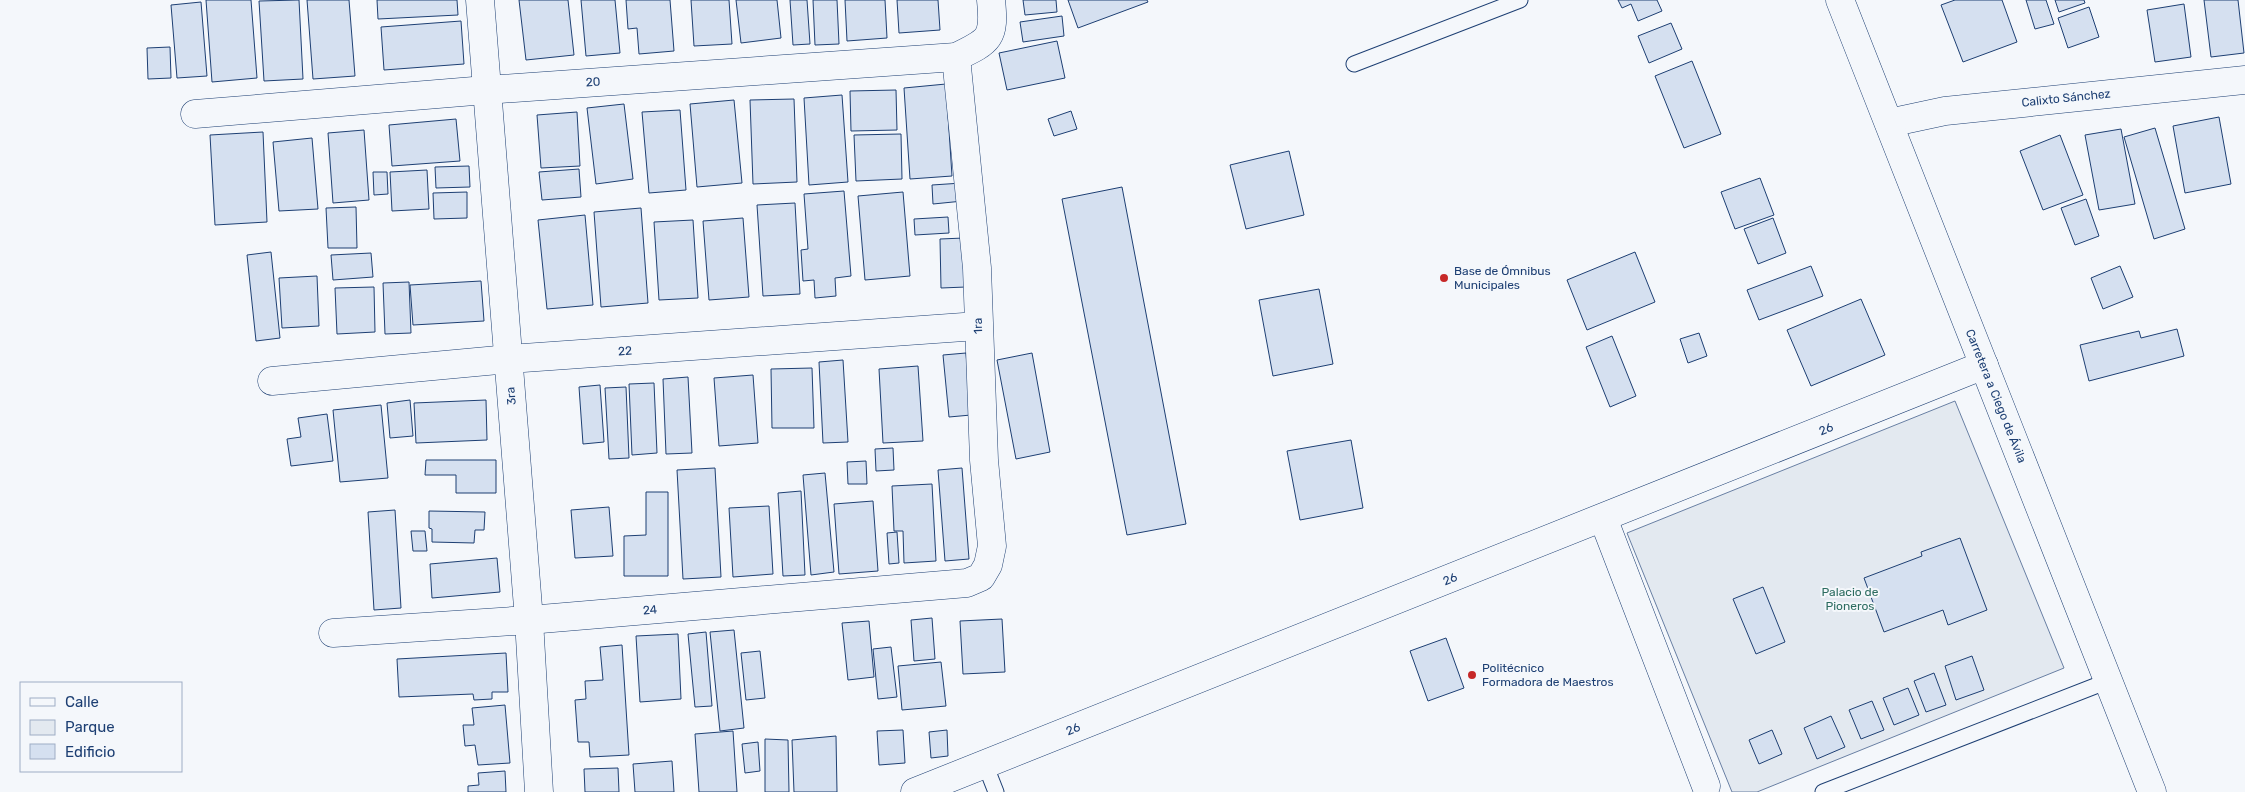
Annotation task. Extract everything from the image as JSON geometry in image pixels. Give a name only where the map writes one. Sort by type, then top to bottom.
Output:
[{"type":"street","name":"3ra","points":[[480,0],[529,620],[539,792]]},
{"type":"street","name":"20","points":[[195,114],[486,90],[956,57],[987,39],[993,24],[991,0]]},
{"type":"street","name":"Carretera a Ciego de Ávila","points":[[1840,0],[2152,792]]},
{"type":"street","name":"1ra","points":[[956,57],[978,268],[978,326],[984,460],[992,546],[988,565],[980,577],[967,583]]},
{"type":"street","name":"Calixto Sánchez","points":[[1889,123],[1945,111],[2245,80]]},
{"type":"street","name":"22","points":[[272,381],[508,359],[978,326]]},
{"type":"street","name":"26","points":[[915,792],[1984,366]]},
{"type":"street","points":[[1603,518],[1706,786]]},
{"type":"street","name":"24","points":[[333,633],[529,620],[967,583]]},
{"type":"lane","points":[[1354,64],[1520,0]]},
{"type":"lane","points":[[1823,792],[2108,681]]},
{"type":"lane","points":[[985,764],[996,792]]},
{"type":"green space","name":"Palacio de Pioneros","points":[[1955,401],[2064,668],[1757,792],[1732,792],[1627,533]]},
{"type":"building","points":[[206,0],[251,0],[257,78],[212,82]]},
{"type":"building","points":[[299,0],[303,79],[264,81],[259,1]]},
{"type":"building","points":[[307,0],[349,0],[355,76],[313,79]]},
{"type":"building","points":[[377,0],[457,0],[458,15],[378,19]]},
{"type":"building","points":[[519,0],[568,0],[574,55],[526,60]]},
{"type":"building","points":[[581,0],[615,0],[620,53],[586,56]]},
{"type":"building","points":[[626,0],[670,0],[674,51],[639,54],[637,28],[628,29]]},
{"type":"building","points":[[691,0],[729,0],[732,44],[694,46]]},
{"type":"building","points":[[736,0],[777,0],[781,38],[741,43]]},
{"type":"building","points":[[790,0],[807,0],[810,44],[793,45]]},
{"type":"building","points":[[813,0],[837,0],[839,44],[815,45]]},
{"type":"building","points":[[845,0],[885,0],[887,38],[847,41]]},
{"type":"building","points":[[897,0],[938,0],[940,30],[899,33]]},
{"type":"building","points":[[1023,0],[1056,0],[1057,12],[1025,15]]},
{"type":"building","points":[[1068,0],[1147,0],[1148,2],[1078,28]]},
{"type":"building","points":[[1618,0],[1657,0],[1662,11],[1638,21],[1631,4],[1622,8]]},
{"type":"building","points":[[1955,0],[2002,0],[2017,42],[1963,62],[1941,5]]},
{"type":"building","points":[[2026,0],[2046,0],[2054,24],[2035,29]]},
{"type":"building","points":[[2055,0],[2084,0],[2085,3],[2059,12]]},
{"type":"building","points":[[2204,0],[2238,0],[2244,53],[2211,57]]},
{"type":"building","points":[[201,2],[207,76],[177,78],[171,5]]},
{"type":"building","points":[[2184,4],[2191,57],[2155,62],[2147,10]]},
{"type":"building","points":[[2089,7],[2099,37],[2068,48],[2058,18]]},
{"type":"building","points":[[1062,16],[1064,36],[1023,42],[1020,22]]},
{"type":"building","points":[[461,21],[464,64],[384,70],[381,27]]},
{"type":"building","points":[[1671,23],[1682,49],[1649,63],[1638,36]]},
{"type":"building","points":[[1057,41],[1065,78],[1007,90],[999,53]]},
{"type":"building","points":[[170,47],[171,78],[148,79],[147,48]]},
{"type":"building","points":[[1692,61],[1721,134],[1684,148],[1655,76]]},
{"type":"building","points":[[946,84],[952,176],[910,179],[904,88]]},
{"type":"building","points":[[896,90],[897,130],[851,131],[850,91]]},
{"type":"building","points":[[842,95],[848,182],[809,185],[804,98]]},
{"type":"building","points":[[794,99],[797,182],[753,184],[750,100]]},
{"type":"building","points":[[734,100],[742,183],[697,187],[690,104]]},
{"type":"building","points":[[624,104],[633,179],[596,184],[587,108]]},
{"type":"building","points":[[680,110],[686,190],[649,193],[642,112]]},
{"type":"building","points":[[1071,111],[1077,129],[1054,136],[1048,119]]},
{"type":"building","points":[[577,112],[580,166],[541,168],[537,115]]},
{"type":"building","points":[[2219,117],[2231,184],[2185,193],[2173,126]]},
{"type":"building","points":[[456,119],[460,161],[392,166],[389,125]]},
{"type":"building","points":[[2155,128],[2185,229],[2154,239],[2124,137]]},
{"type":"building","points":[[2121,129],[2135,204],[2099,210],[2085,135]]},
{"type":"building","points":[[364,130],[369,200],[333,203],[328,133]]},
{"type":"building","points":[[263,132],[267,222],[215,225],[210,135]]},
{"type":"building","points":[[901,134],[902,179],[856,181],[854,135]]},
{"type":"building","points":[[2060,135],[2083,195],[2043,210],[2020,151]]},
{"type":"building","points":[[312,138],[318,209],[279,211],[273,142]]},
{"type":"building","points":[[1289,151],[1304,215],[1246,229],[1230,165]]},
{"type":"building","points":[[469,166],[470,187],[436,188],[435,167]]},
{"type":"building","points":[[579,169],[581,197],[542,200],[539,172]]},
{"type":"building","points":[[427,170],[429,209],[392,211],[390,172]]},
{"type":"building","points":[[373,172],[387,172],[388,194],[374,195]]},
{"type":"building","points":[[1760,178],[1774,215],[1735,229],[1721,192]]},
{"type":"building","points":[[962,183],[963,201],[933,204],[932,185]]},
{"type":"building","points":[[1122,187],[1186,524],[1127,535],[1062,199]]},
{"type":"building","points":[[844,191],[851,276],[835,278],[836,296],[815,298],[814,280],[803,281],[801,250],[808,249],[804,194]]},
{"type":"building","points":[[467,192],[467,218],[434,219],[433,193]]},
{"type":"building","points":[[903,192],[910,276],[865,280],[858,196]]},
{"type":"building","points":[[2086,199],[2099,236],[2075,245],[2061,208]]},
{"type":"building","points":[[795,203],[800,294],[763,296],[757,205]]},
{"type":"building","points":[[356,207],[357,248],[328,248],[326,208]]},
{"type":"building","points":[[641,208],[648,303],[601,307],[594,212]]},
{"type":"building","points":[[585,215],[593,305],[547,309],[538,220]]},
{"type":"building","points":[[948,217],[949,233],[915,235],[914,219]]},
{"type":"building","points":[[743,218],[749,297],[709,300],[703,221]]},
{"type":"building","points":[[1773,218],[1786,253],[1758,264],[1744,229]]},
{"type":"building","points":[[693,220],[698,298],[659,300],[654,222]]},
{"type":"building","points":[[964,238],[966,287],[941,288],[940,239]]},
{"type":"building","points":[[271,252],[280,338],[256,341],[247,255]]},
{"type":"building","points":[[1635,252],[1655,302],[1587,330],[1567,280]]},
{"type":"building","points":[[371,253],[373,277],[333,280],[331,255]]},
{"type":"building","points":[[1811,266],[1823,296],[1759,320],[1747,290]]},
{"type":"building","points":[[2120,266],[2133,297],[2103,309],[2091,278]]},
{"type":"building","points":[[317,276],[319,326],[282,328],[279,278]]},
{"type":"building","points":[[481,281],[484,321],[413,325],[410,285]]},
{"type":"building","points":[[409,282],[411,333],[385,334],[383,283]]},
{"type":"building","points":[[374,287],[375,332],[337,334],[335,288]]},
{"type":"building","points":[[1319,289],[1333,364],[1273,376],[1259,300]]},
{"type":"building","points":[[1861,299],[1885,355],[1811,386],[1787,330]]},
{"type":"building","points":[[2177,329],[2184,356],[2089,381],[2080,345],[2139,331],[2141,338]]},
{"type":"building","points":[[1699,333],[1707,356],[1688,363],[1680,339]]},
{"type":"building","points":[[1612,336],[1636,396],[1610,407],[1586,347]]},
{"type":"building","points":[[966,353],[971,415],[949,417],[943,355]]},
{"type":"building","points":[[1032,353],[1050,452],[1016,459],[997,360]]},
{"type":"building","points":[[843,360],[848,442],[823,443],[819,362]]},
{"type":"building","points":[[918,366],[923,441],[883,443],[879,369]]},
{"type":"building","points":[[812,368],[814,428],[772,428],[771,369]]},
{"type":"building","points":[[753,375],[758,443],[719,446],[714,378]]},
{"type":"building","points":[[688,377],[692,453],[666,454],[663,379]]},
{"type":"building","points":[[654,383],[657,453],[632,455],[629,384]]},
{"type":"building","points":[[600,385],[604,442],[583,444],[579,387]]},
{"type":"building","points":[[626,387],[629,458],[609,459],[605,388]]},
{"type":"building","points":[[410,400],[413,436],[390,438],[387,403]]},
{"type":"building","points":[[486,400],[487,440],[416,443],[414,403]]},
{"type":"building","points":[[381,405],[388,478],[340,482],[333,410]]},
{"type":"building","points":[[327,414],[333,461],[291,466],[287,439],[301,437],[298,418]]},
{"type":"building","points":[[1351,440],[1363,508],[1300,520],[1287,451]]},
{"type":"building","points":[[893,448],[894,470],[876,471],[875,449]]},
{"type":"building","points":[[426,460],[496,460],[496,493],[456,493],[456,475],[425,475]]},
{"type":"building","points":[[866,461],[867,484],[848,484],[847,462]]},
{"type":"building","points":[[715,468],[721,577],[683,579],[677,470]]},
{"type":"building","points":[[962,468],[969,559],[945,561],[938,470]]},
{"type":"building","points":[[825,473],[834,572],[811,575],[803,475]]},
{"type":"building","points":[[932,484],[936,561],[904,563],[903,531],[894,531],[892,486]]},
{"type":"building","points":[[801,491],[805,575],[783,576],[778,493]]},
{"type":"building","points":[[646,492],[668,492],[668,576],[624,576],[624,536],[646,535]]},
{"type":"building","points":[[873,501],[878,571],[839,574],[834,504]]},
{"type":"building","points":[[769,506],[773,574],[733,577],[729,508]]},
{"type":"building","points":[[609,507],[613,556],[575,558],[571,510]]},
{"type":"building","points":[[395,510],[401,608],[374,610],[368,512]]},
{"type":"building","points":[[429,511],[485,512],[484,530],[475,530],[474,543],[432,542],[432,529],[429,528]]},
{"type":"building","points":[[411,531],[425,531],[427,551],[413,551]]},
{"type":"building","points":[[897,532],[899,563],[889,564],[887,533]]},
{"type":"building","points":[[1960,538],[1987,610],[1948,625],[1943,610],[1884,632],[1864,578],[1922,556],[1921,552]]},
{"type":"building","points":[[497,558],[500,592],[432,598],[430,564]]},
{"type":"building","points":[[1763,587],[1785,642],[1756,654],[1733,599]]},
{"type":"building","points":[[932,618],[935,659],[914,661],[911,620]]},
{"type":"building","points":[[1002,619],[1005,672],[963,674],[960,621]]},
{"type":"building","points":[[869,621],[874,677],[848,680],[842,623]]},
{"type":"building","points":[[734,630],[744,728],[720,731],[710,632]]},
{"type":"building","points":[[706,632],[712,706],[695,707],[688,634]]},
{"type":"building","points":[[678,634],[681,699],[640,702],[636,636]]},
{"type":"building","points":[[1446,638],[1464,688],[1428,701],[1410,651]]},
{"type":"building","points":[[622,645],[629,755],[590,757],[589,742],[578,742],[575,700],[586,699],[585,681],[603,680],[600,647]]},
{"type":"building","points":[[891,647],[897,697],[878,699],[873,649]]},
{"type":"building","points":[[760,651],[765,698],[746,700],[741,653]]},
{"type":"building","points":[[506,653],[508,692],[492,692],[492,699],[474,700],[473,694],[399,697],[397,659]]},
{"type":"building","points":[[1972,656],[1984,690],[1956,700],[1945,666]]},
{"type":"building","points":[[941,662],[946,706],[902,710],[898,666]]},
{"type":"building","points":[[1934,673],[1946,705],[1926,712],[1914,681]]},
{"type":"building","points":[[1908,688],[1919,715],[1894,725],[1883,698]]},
{"type":"building","points":[[1872,701],[1884,730],[1861,739],[1849,710]]},
{"type":"building","points":[[505,705],[510,763],[478,765],[475,745],[465,746],[463,725],[474,725],[472,708]]},
{"type":"building","points":[[1831,716],[1845,747],[1817,759],[1804,728]]},
{"type":"building","points":[[903,730],[905,763],[879,765],[877,731]]},
{"type":"building","points":[[947,730],[948,756],[931,758],[929,732]]},
{"type":"building","points":[[1772,730],[1782,754],[1759,764],[1749,740]]},
{"type":"building","points":[[733,731],[737,792],[699,792],[695,734]]},
{"type":"building","points":[[836,736],[837,792],[794,792],[792,740]]},
{"type":"building","points":[[765,739],[788,740],[789,792],[765,792]]},
{"type":"building","points":[[758,742],[760,771],[745,773],[742,744]]},
{"type":"building","points":[[672,761],[674,792],[635,792],[633,764]]},
{"type":"building","points":[[618,768],[619,792],[585,792],[584,769]]},
{"type":"building","points":[[505,771],[506,792],[468,792],[468,786],[479,785],[478,773]]},
{"type":"place","name":"Base de Ómnibus Municipales","points":[[1444,278]]},
{"type":"place","name":"Politécnico Formadora de Maestros","points":[[1472,675]]}]
